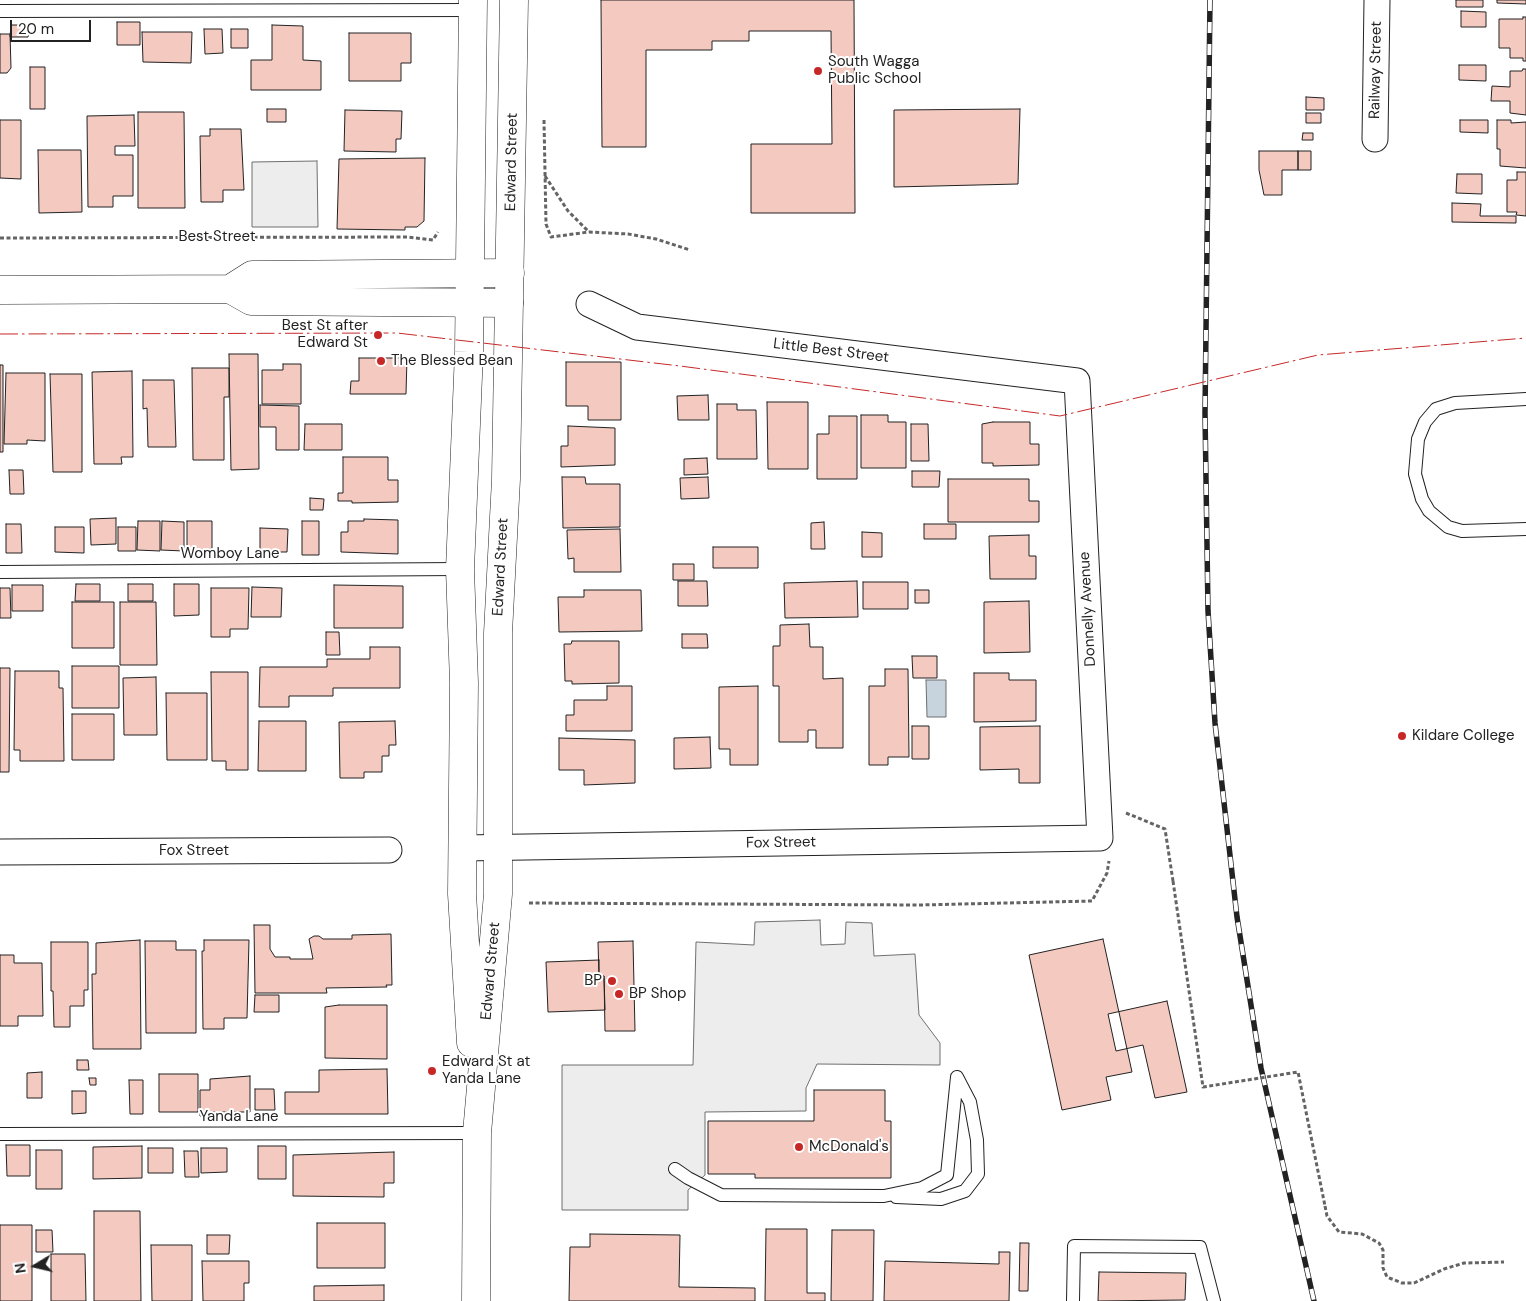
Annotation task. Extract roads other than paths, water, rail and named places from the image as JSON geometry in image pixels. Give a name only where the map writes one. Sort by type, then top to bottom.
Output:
[{"type":"main road","name":"Edward Street","points":[[476,1301],[478,1132],[498,894],[498,633],[506,479],[514,0]]},
{"type":"main road","name":"Edward Street","points":[[473,5],[470,274],[460,570],[464,683],[462,905],[478,1132]]},
{"type":"main road","points":[[0,290],[230,288],[252,275],[510,273]]},
{"type":"main road","points":[[230,288],[251,301],[509,303]]},
{"type":"street","name":"Railway Street","points":[[1375,139],[1377,0]]},
{"type":"street","name":"Little Best Street","points":[[589,304],[637,327],[1077,381]]},
{"type":"street","name":"Donnelly Avenue","points":[[1077,381],[1105,847]]},
{"type":"street","name":"Fox Street","points":[[462,848],[1105,847]]},
{"type":"street","name":"Fox Street","points":[[0,852],[389,850]]},
{"type":"lane","points":[[0,11],[473,5]]},
{"type":"lane","points":[[1526,399],[1455,402],[1436,409],[1425,422],[1418,439],[1414,474],[1422,499],[1429,511],[1448,528],[1462,531],[1526,529]]},
{"type":"lane","name":"Womboy Lane","points":[[0,572],[460,570]]},
{"type":"lane","points":[[675,1169],[721,1196],[884,1196],[941,1199],[965,1191],[978,1174],[977,1140],[970,1102],[957,1077],[947,1175],[922,1188],[884,1196]]},
{"type":"lane","name":"Yanda Lane","points":[[0,1134],[478,1132]]},
{"type":"lane","points":[[1073,1301],[1074,1246],[1200,1247],[1214,1301]]},
{"type":"railway","points":[[1210,0],[1205,413],[1208,611],[1215,723],[1237,917],[1261,1068],[1314,1301]]},
{"type":"place","name":"South Wagga Public School","points":[[818,71]]},
{"type":"place","name":"Best St after Edward St","points":[[378,335]]},
{"type":"place","name":"The Blessed Bean","points":[[381,361]]},
{"type":"place","name":"Kildare College","points":[[1402,736]]},
{"type":"place","name":"BP","points":[[612,981]]},
{"type":"place","name":"BP Shop","points":[[619,994]]},
{"type":"place","name":"Edward St at Yanda Lane","points":[[432,1071]]},
{"type":"place","name":"McDonald's","points":[[799,1147]]}]
